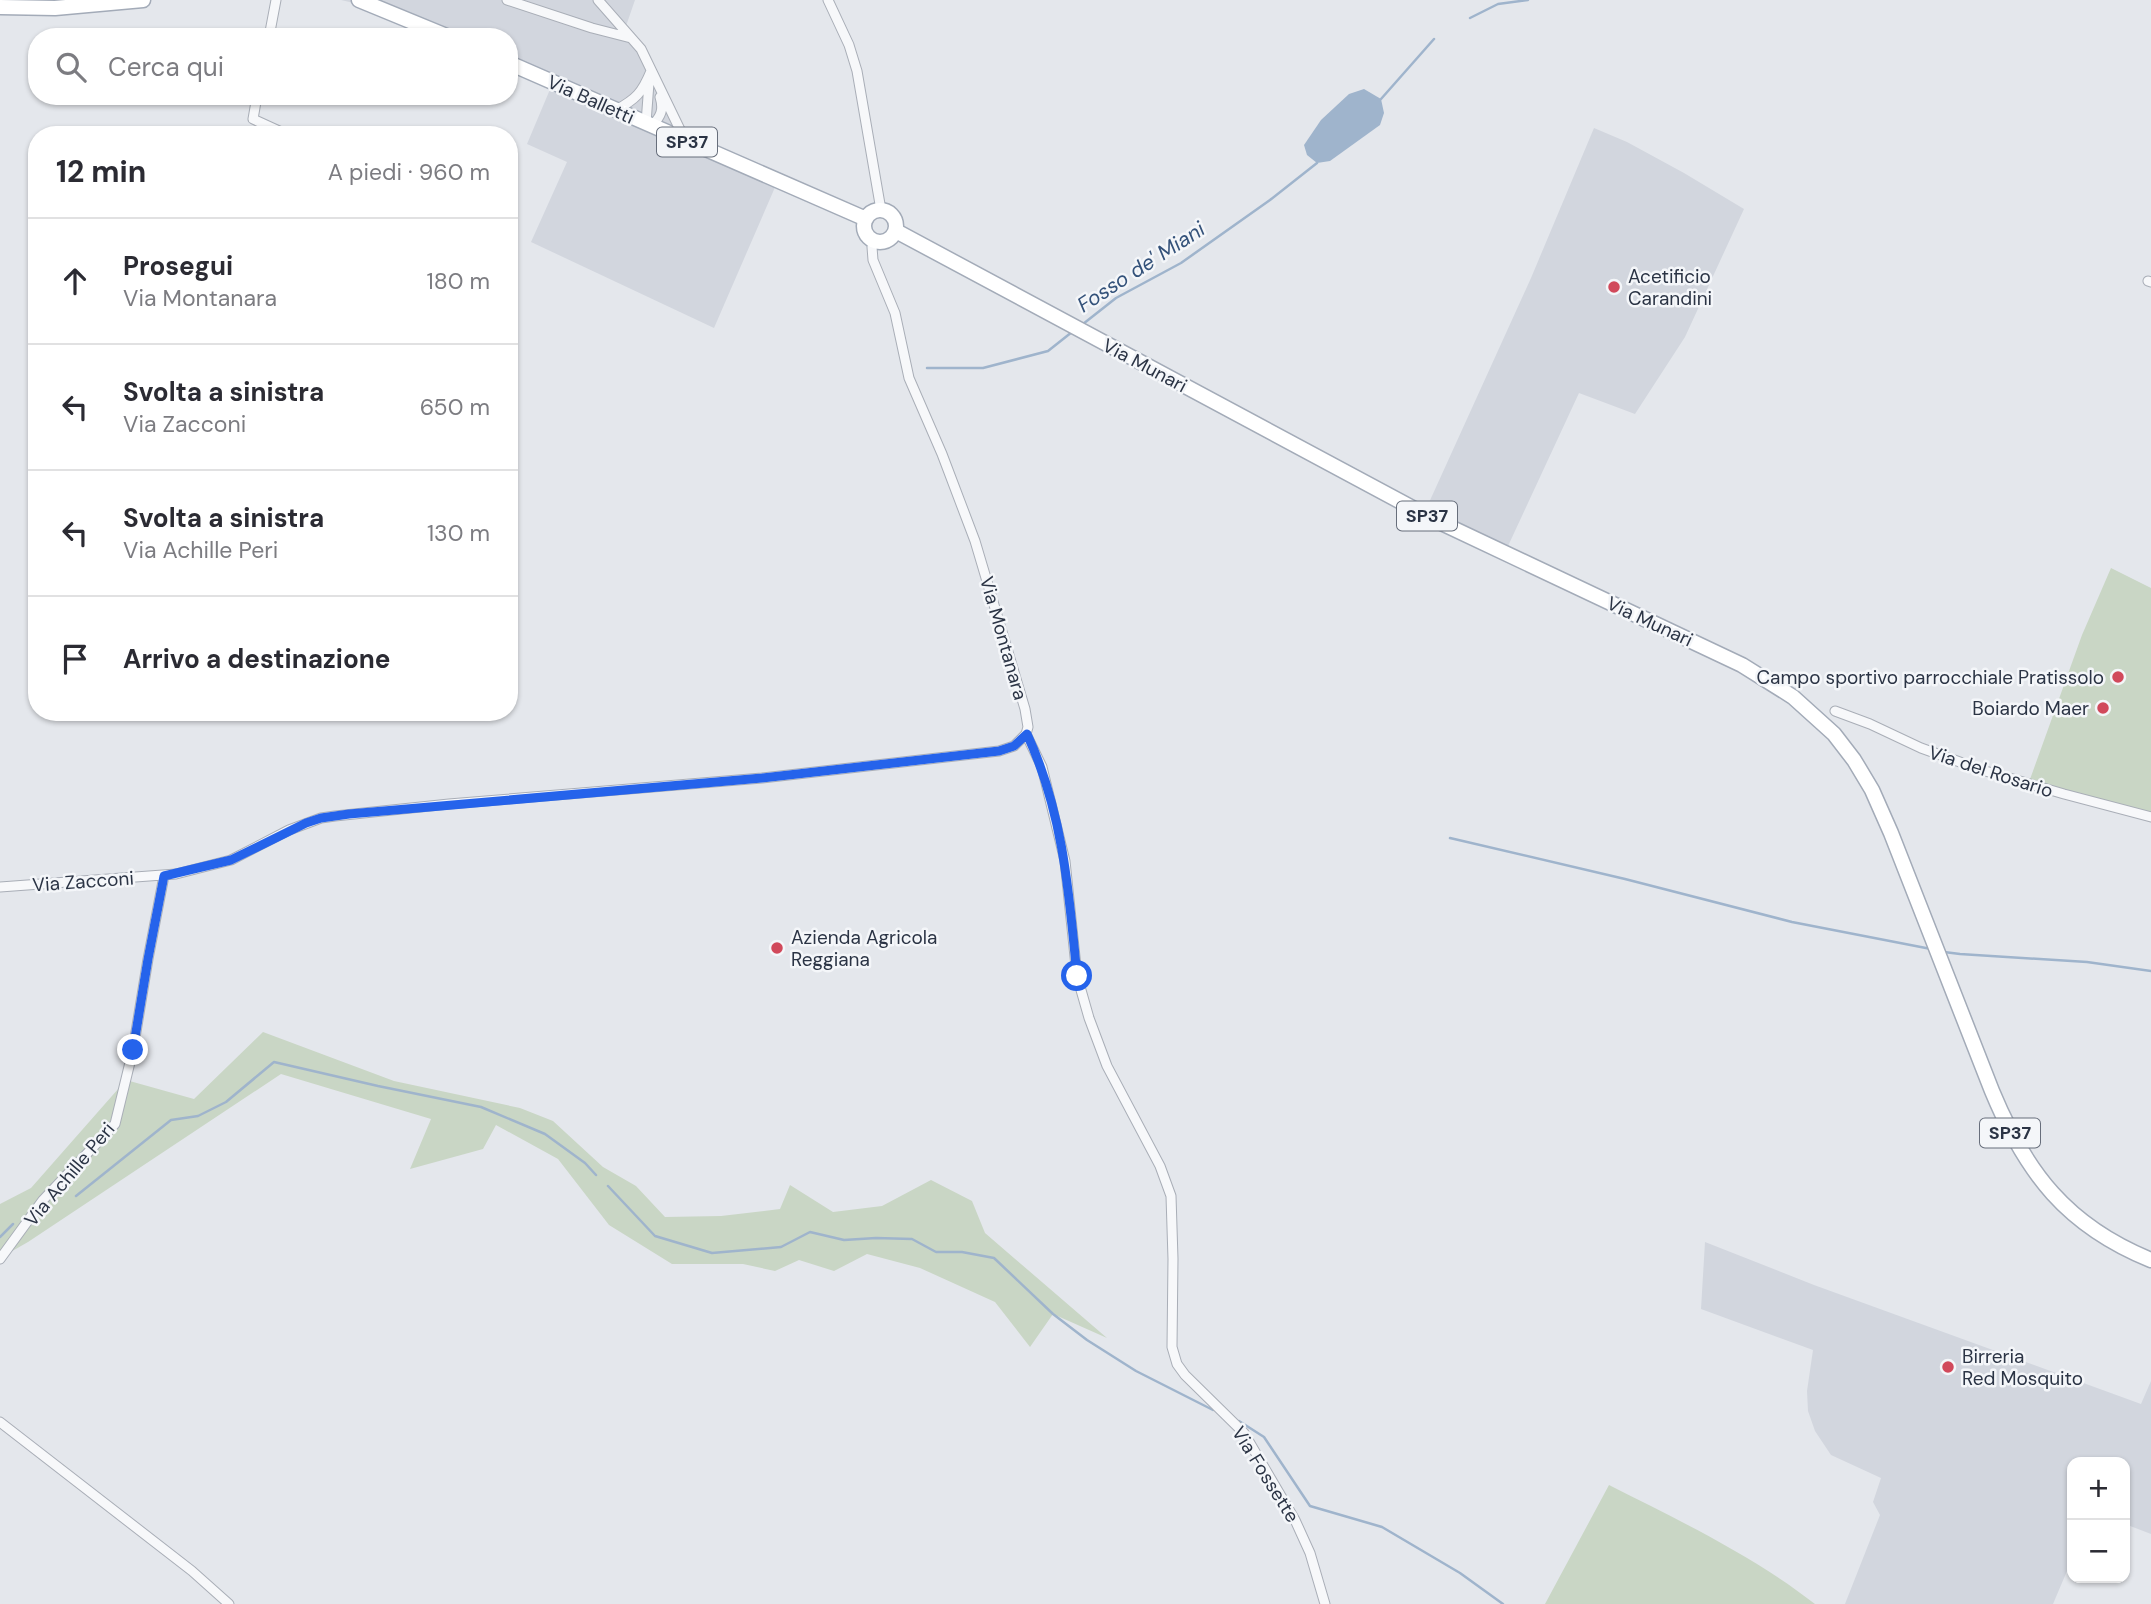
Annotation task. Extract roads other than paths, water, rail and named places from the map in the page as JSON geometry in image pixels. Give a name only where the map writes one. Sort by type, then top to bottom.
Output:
[{"type":"main road","points":[[0,7],[55,8],[144,0]]},
{"type":"main road","points":[[359,0],[427,28]]},
{"type":"main road","name":"Via Balletti","points":[[518,67],[866,219]]},
{"type":"main road","points":[[881,210],[870,213],[866,219],[865,232],[874,241],[886,242],[896,232]]},
{"type":"main road","name":"Via Munari","points":[[881,210],[894,217],[896,232],[1433,519],[1742,665],[1793,696],[1834,734],[1866,780],[1891,833],[2009,1132],[2024,1157],[2051,1192],[2075,1214],[2100,1234],[2151,1260]]},
{"type":"street","points":[[271,28],[276,0]]},
{"type":"street","points":[[507,0],[592,28],[633,38]]},
{"type":"street","points":[[598,0],[633,38],[648,61],[685,141]]},
{"type":"street","points":[[828,0],[849,45],[857,71],[881,210]]},
{"type":"street","points":[[615,110],[633,101],[651,71]]},
{"type":"street","points":[[649,125],[651,71]]},
{"type":"street","points":[[649,125],[661,116],[662,106],[656,82]]},
{"type":"street","points":[[255,105],[253,119],[268,126]]},
{"type":"street","name":"Via Montanara","points":[[874,241],[873,260],[879,280],[895,313],[909,378],[975,541],[1025,709],[1027,734],[1042,766],[1065,861],[1077,976],[1089,1018],[1107,1066],[1160,1166],[1171,1196]]},
{"type":"street","name":"Via del Rosario","points":[[1835,711],[1921,748],[1982,770],[2151,817]]},
{"type":"street","name":"Via Zacconi","points":[[0,887],[164,876],[231,860],[289,830],[321,818],[449,804],[762,778],[999,751],[1014,746],[1027,734]]},
{"type":"street","name":"Via Achille Peri","points":[[0,1259],[43,1200],[115,1124],[133,1050],[164,876]]},
{"type":"street","name":"Via Fossette","points":[[1171,1196],[1174,1358],[1185,1375],[1244,1433],[1295,1520],[1310,1553],[1325,1604]]},
{"type":"street","points":[[0,1422],[192,1570],[229,1604]]},
{"type":"water","points":[[1364,89],[1381,99],[1384,113],[1380,125],[1330,161],[1317,163],[1307,155],[1304,145],[1321,120],[1349,94]]},
{"type":"waterway","name":"Fosso de' Miani","points":[[1470,18],[1498,4],[1528,0]]},
{"type":"waterway","name":"Fosso de' Miani","points":[[1381,99],[1434,39]]},
{"type":"waterway","name":"Fosso de' Miani","points":[[1083,324],[1116,298],[1181,263],[1317,163]]},
{"type":"waterway","name":"Fosso de' Miani","points":[[927,368],[983,368],[1048,351],[1072,332]]},
{"type":"waterway","points":[[1450,838],[1792,922],[1931,949]]},
{"type":"waterway","points":[[1944,952],[2087,962],[2151,971]]},
{"type":"waterway","points":[[76,1196],[171,1120],[198,1116],[226,1102],[274,1062],[481,1107],[545,1134],[585,1163],[596,1175]]},
{"type":"waterway","points":[[608,1186],[655,1236],[712,1253],[781,1247],[810,1232],[844,1240],[912,1239],[936,1252],[962,1252],[994,1258],[1053,1314],[1087,1340],[1136,1371],[1213,1410]]},
{"type":"waterway","points":[[0,1237],[13,1224]]},
{"type":"waterway","points":[[1239,1421],[1264,1437],[1310,1506],[1382,1527],[1460,1573],[1503,1604]]},
{"type":"place","name":"Acetificio Carandini","points":[[1614,287]]},
{"type":"place","name":"Campo sportivo parrocchiale Pratissolo","points":[[2118,677]]},
{"type":"place","name":"Boiardo Maer","points":[[2103,708]]},
{"type":"place","name":"Azienda Agricola Reggiana","points":[[777,948]]},
{"type":"place","name":"Birreria Red Mosquito","points":[[1948,1367]]}]
